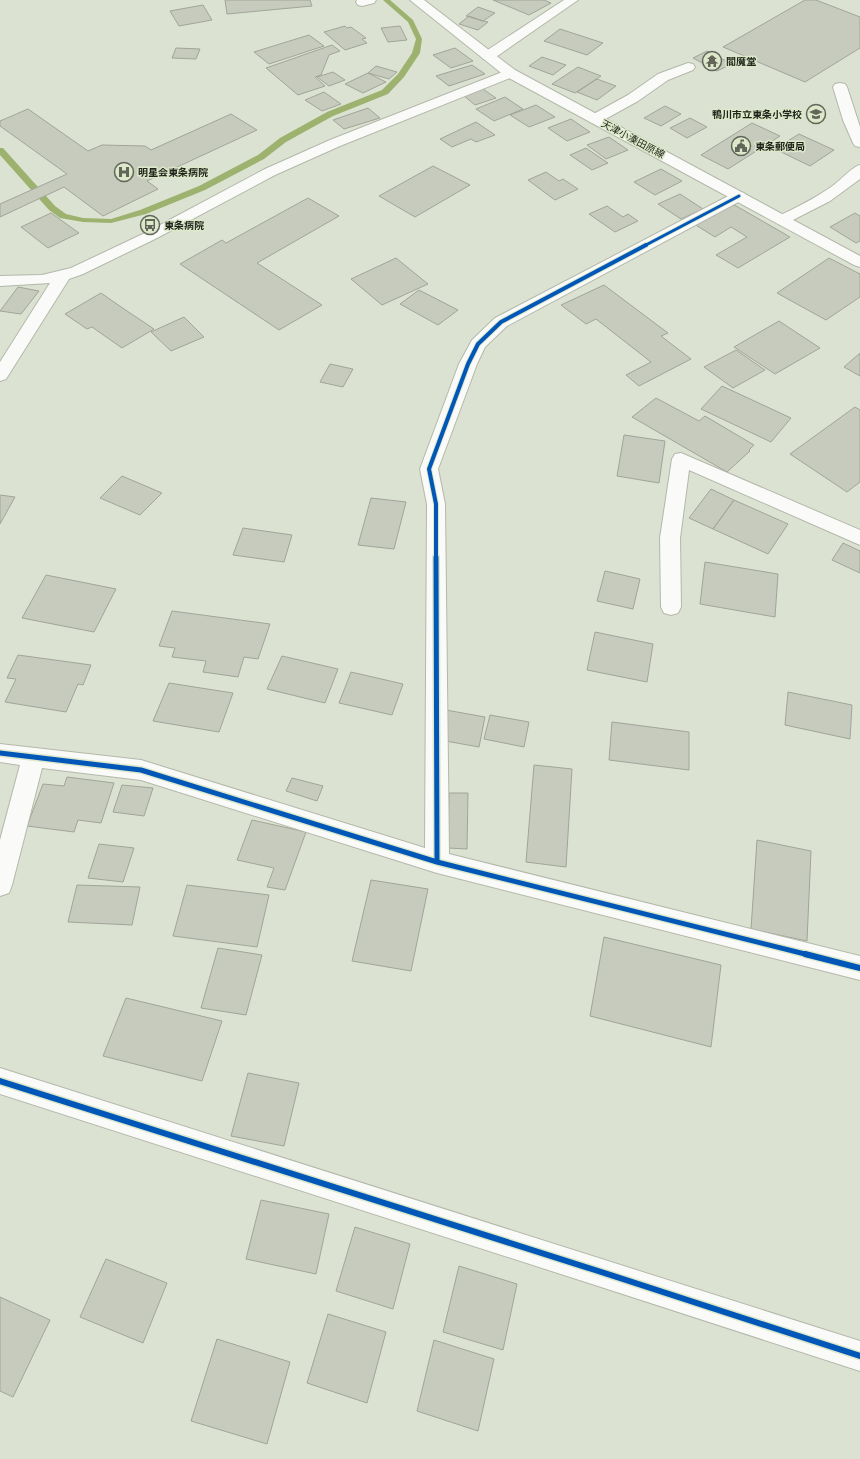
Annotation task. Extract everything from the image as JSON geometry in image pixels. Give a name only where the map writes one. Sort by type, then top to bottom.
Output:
[{"type":"street","name":"天津小湊田原線","points":[[416,0],[510,73],[860,262]]},
{"type":"street","points":[[488,56],[572,0]]},
{"type":"street","points":[[595,119],[633,98],[663,77],[688,67]]},
{"type":"street","points":[[0,281],[30,280],[63,276],[150,236],[270,172],[342,141],[510,73]]},
{"type":"street","points":[[840,87],[850,120],[860,143]]},
{"type":"street","points":[[782,220],[842,186],[857,174],[860,169]]},
{"type":"street","points":[[437,862],[436,504],[429,469],[468,364],[478,344],[500,322],[738,196]]},
{"type":"street","points":[[0,375],[63,276]]},
{"type":"street","points":[[671,606],[670,538],[681,459],[860,538]]},
{"type":"street","points":[[0,753],[141,770],[437,862],[860,968]]},
{"type":"street","points":[[0,885],[34,756]]},
{"type":"street","points":[[0,1081],[595,1270],[860,1356]]},
{"type":"building","points":[[225,0],[310,0],[312,6],[227,14]]},
{"type":"building","points":[[493,0],[544,0],[551,3],[529,15]]},
{"type":"building","points":[[805,0],[816,0],[860,17],[860,48],[805,82],[723,47]]},
{"type":"building","points":[[203,5],[212,20],[179,26],[170,11]]},
{"type":"building","points":[[478,7],[495,13],[483,21],[466,16]]},
{"type":"building","points":[[469,16],[488,22],[478,30],[459,24]]},
{"type":"building","points":[[345,26],[347,28],[351,27],[366,38],[362,39],[367,43],[345,50],[324,32]]},
{"type":"building","points":[[400,26],[407,40],[388,42],[381,28]]},
{"type":"building","points":[[560,29],[603,43],[587,55],[544,41]]},
{"type":"building","points":[[309,35],[324,46],[269,64],[254,52]]},
{"type":"building","points":[[332,45],[340,51],[329,55],[321,75],[315,77],[325,86],[298,95],[266,68]]},
{"type":"building","points":[[176,48],[200,49],[196,59],[172,58]]},
{"type":"building","points":[[455,48],[473,61],[451,68],[433,55]]},
{"type":"building","name":"閻魔堂","points":[[707,51],[732,64],[717,71],[693,58]]},
{"type":"building","points":[[542,57],[566,65],[553,75],[529,66]]},
{"type":"building","points":[[472,65],[485,74],[449,86],[436,76]]},
{"type":"building","points":[[376,66],[397,72],[389,79],[368,73]]},
{"type":"building","points":[[578,67],[601,76],[575,93],[552,84]]},
{"type":"building","points":[[333,72],[345,80],[329,86],[317,77]]},
{"type":"building","points":[[368,73],[386,82],[363,93],[345,84]]},
{"type":"building","points":[[597,79],[616,86],[597,100],[577,92]]},
{"type":"building","points":[[483,89],[496,98],[475,105],[463,95]]},
{"type":"building","points":[[324,92],[341,104],[322,111],[305,100]]},
{"type":"building","points":[[505,97],[523,109],[494,121],[476,109]]},
{"type":"building","points":[[536,105],[555,117],[529,127],[510,115]]},
{"type":"building","points":[[665,106],[681,114],[661,126],[644,118]]},
{"type":"building","points":[[368,108],[380,118],[344,129],[333,120]]},
{"type":"building","points":[[28,109],[88,151],[102,145],[145,146],[151,150],[231,114],[257,130],[147,181],[158,189],[103,216],[64,187],[0,217],[0,204],[67,174],[0,126],[0,121]]},
{"type":"building","points":[[690,118],[707,127],[687,138],[670,128]]},
{"type":"building","points":[[571,119],[590,132],[567,141],[548,128]]},
{"type":"building","points":[[476,122],[495,135],[476,142],[471,139],[452,147],[440,139]]},
{"type":"building","points":[[752,123],[780,136],[728,169],[701,155]]},
{"type":"building","points":[[799,134],[834,150],[810,166],[775,149]]},
{"type":"building","points":[[609,137],[628,150],[606,159],[587,145]]},
{"type":"building","points":[[586,148],[608,163],[592,170],[570,155]]},
{"type":"building","points":[[433,166],[470,185],[415,217],[379,196]]},
{"type":"building","points":[[661,169],[682,181],[655,195],[634,182]]},
{"type":"building","points":[[546,172],[559,181],[563,179],[578,189],[555,200],[528,180]]},
{"type":"building","points":[[680,194],[703,209],[681,219],[658,204]]},
{"type":"building","points":[[308,198],[339,216],[257,263],[322,305],[279,330],[180,264],[222,240],[226,243]]},
{"type":"building","points":[[731,203],[790,237],[738,268],[716,255],[747,237],[731,227],[715,237],[694,224]]},
{"type":"building","points":[[607,206],[623,217],[628,214],[638,221],[615,232],[589,214]]},
{"type":"building","points":[[51,213],[79,233],[48,248],[21,227]]},
{"type":"building","points":[[855,213],[860,216],[860,241],[856,243],[830,227]]},
{"type":"building","points":[[396,258],[428,284],[382,305],[351,279]]},
{"type":"building","points":[[829,258],[860,274],[860,297],[826,320],[777,293]]},
{"type":"building","points":[[604,285],[668,333],[661,336],[691,359],[639,386],[626,375],[651,362],[596,319],[586,324],[561,305]]},
{"type":"building","points":[[18,287],[39,291],[21,314],[0,311]]},
{"type":"building","points":[[419,290],[458,310],[438,325],[400,304]]},
{"type":"building","points":[[101,293],[154,329],[122,348],[92,327],[87,329],[65,314]]},
{"type":"building","points":[[184,317],[204,337],[171,351],[151,332]]},
{"type":"building","points":[[779,321],[820,348],[775,374],[734,347]]},
{"type":"building","points":[[736,350],[765,370],[733,388],[704,367]]},
{"type":"building","points":[[860,353],[860,376],[844,367]]},
{"type":"building","points":[[330,364],[353,369],[343,387],[320,382]]},
{"type":"building","points":[[722,386],[791,418],[771,442],[701,409]]},
{"type":"building","points":[[656,398],[699,421],[705,416],[754,445],[749,450],[750,451],[727,472],[632,417]]},
{"type":"building","points":[[855,407],[860,410],[860,482],[847,492],[790,454]]},
{"type":"building","points":[[624,435],[665,441],[659,483],[617,476]]},
{"type":"building","points":[[122,476],[162,493],[140,515],[100,498]]},
{"type":"building","points":[[711,489],[734,500],[713,529],[689,518]]},
{"type":"building","points":[[0,495],[15,497],[0,524]]},
{"type":"building","points":[[371,498],[406,502],[394,549],[358,545]]},
{"type":"building","points":[[734,500],[788,524],[768,554],[713,529]]},
{"type":"building","points":[[243,528],[292,535],[284,562],[233,555]]},
{"type":"building","points":[[843,543],[860,551],[860,573],[832,560]]},
{"type":"building","points":[[705,562],[778,574],[775,617],[700,604]]},
{"type":"building","points":[[605,571],[640,579],[633,609],[597,601]]},
{"type":"building","points":[[46,575],[116,589],[94,632],[22,618]]},
{"type":"building","points":[[172,611],[270,624],[258,659],[244,657],[238,677],[203,672],[206,661],[172,657],[175,648],[159,646]]},
{"type":"building","points":[[595,632],[653,644],[647,682],[587,670]]},
{"type":"building","points":[[18,655],[91,665],[83,685],[78,684],[66,712],[5,702],[16,679],[7,678]]},
{"type":"building","points":[[282,656],[338,669],[325,703],[267,689]]},
{"type":"building","points":[[351,672],[403,684],[392,715],[339,703]]},
{"type":"building","points":[[169,683],[233,693],[219,732],[153,721]]},
{"type":"building","points":[[788,692],[852,705],[850,739],[785,725]]},
{"type":"building","points":[[446,710],[485,717],[479,747],[440,740]]},
{"type":"building","points":[[490,715],[529,722],[524,747],[484,739]]},
{"type":"building","points":[[612,722],[689,732],[689,770],[609,760]]},
{"type":"building","points":[[534,765],[572,769],[566,867],[526,862]]},
{"type":"building","points":[[67,777],[114,783],[101,823],[78,820],[74,832],[27,826],[43,784],[64,786]]},
{"type":"building","points":[[292,778],[323,786],[317,801],[286,791]]},
{"type":"building","points":[[122,785],[153,788],[144,816],[113,812]]},
{"type":"building","points":[[449,793],[468,793],[467,849],[448,848]]},
{"type":"building","points":[[252,820],[306,832],[285,890],[267,887],[274,868],[237,860]]},
{"type":"building","points":[[757,840],[811,851],[807,941],[751,929]]},
{"type":"building","points":[[99,844],[134,848],[123,882],[88,878]]},
{"type":"building","points":[[371,880],[428,889],[411,971],[352,961]]},
{"type":"building","points":[[77,885],[140,887],[132,925],[68,922]]},
{"type":"building","points":[[187,885],[269,895],[257,947],[173,936]]},
{"type":"building","points":[[604,937],[721,965],[711,1047],[590,1016]]},
{"type":"building","points":[[218,948],[262,955],[246,1015],[201,1008]]},
{"type":"building","points":[[126,998],[222,1021],[202,1081],[103,1056]]},
{"type":"building","points":[[248,1073],[299,1083],[284,1146],[231,1136]]},
{"type":"building","points":[[261,1200],[329,1214],[316,1274],[246,1259]]},
{"type":"building","points":[[355,1227],[410,1244],[393,1309],[336,1291]]},
{"type":"building","points":[[106,1259],[167,1283],[143,1343],[80,1317]]},
{"type":"building","points":[[459,1266],[517,1284],[503,1350],[443,1332]]},
{"type":"building","points":[[0,1297],[50,1320],[13,1397],[0,1391]]},
{"type":"building","points":[[328,1314],[386,1332],[367,1403],[307,1383]]},
{"type":"building","points":[[217,1339],[290,1362],[267,1444],[191,1421]]},
{"type":"building","points":[[434,1340],[494,1359],[478,1431],[417,1411]]},
{"type":"waterway","points":[[0,150],[52,208],[63,216],[83,220],[111,221],[143,212],[202,188],[261,157],[283,140],[330,114],[385,92],[401,75],[416,53],[419,39],[411,21],[386,0]]},
{"type":"cycle path","points":[[437,862],[436,504],[429,469],[468,364],[478,344],[501,322],[739,196]]},
{"type":"cycle path","points":[[0,753],[141,770],[437,862],[860,968]]},
{"type":"cycle path","points":[[0,1081],[595,1270],[860,1356]]},
{"type":"place","name":"閻魔堂","points":[[712,61]]},
{"type":"place","name":"鴨川市立東条小学校","points":[[816,114]]},
{"type":"place","name":"東条郵便局","points":[[741,146]]},
{"type":"place","name":"明星会東条病院","points":[[124,172]]},
{"type":"place","name":"東条病院","points":[[150,225]]}]
